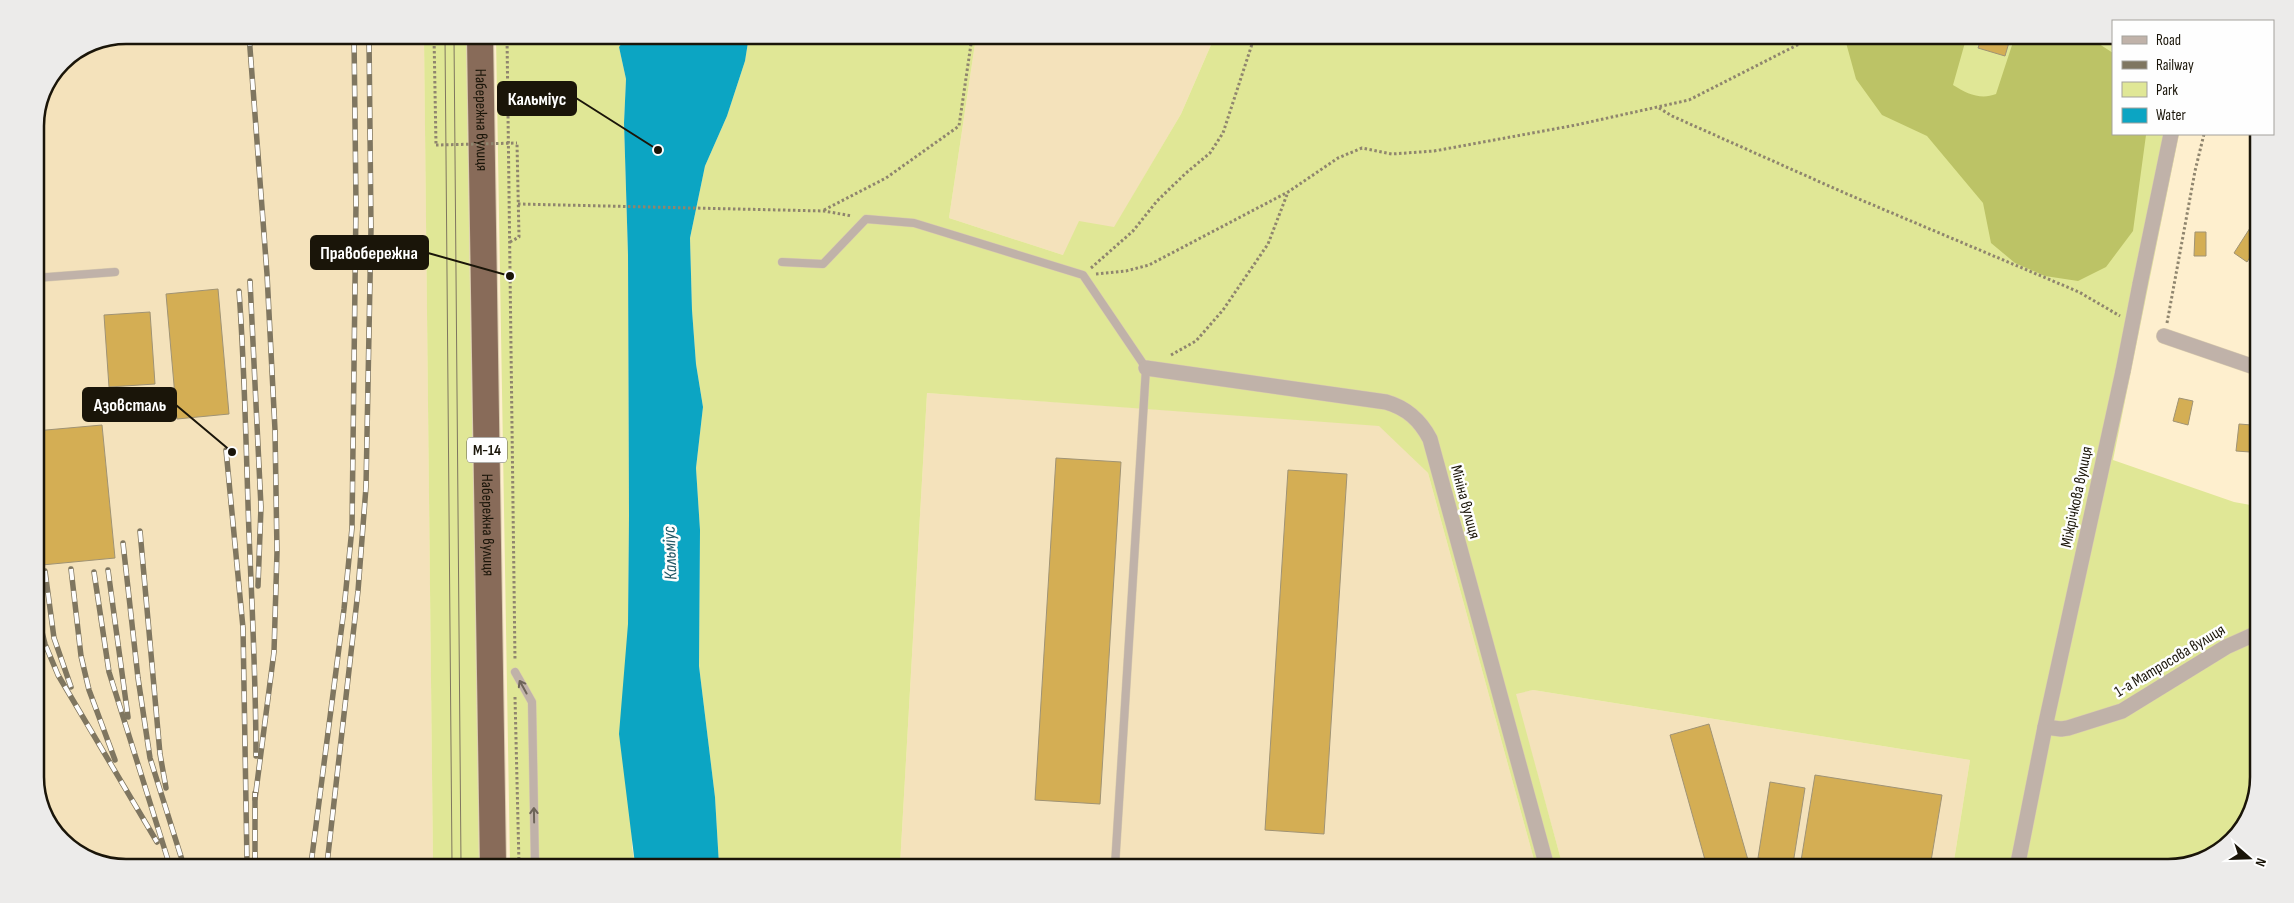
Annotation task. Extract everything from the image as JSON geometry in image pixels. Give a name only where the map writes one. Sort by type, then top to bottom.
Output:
[{"type":"highway","name":"Набережна вулиця","points":[[480,44],[494,859]]},
{"type":"street","name":"Міжрічкова вулиця","points":[[2019,859],[2045,726],[2123,371],[2171,135]]},
{"type":"street","points":[[2164,336],[2250,366]]},
{"type":"street","name":"Мініна вулиця","points":[[1146,368],[1386,402],[1405,409],[1420,422],[1430,439],[1545,859]]},
{"type":"street","name":"1-а Матросова вулиця","points":[[2045,726],[2061,729],[2068,728],[2122,711],[2226,647],[2250,636]]},
{"type":"lane","points":[[782,262],[823,264],[866,219],[914,223],[1083,275],[1146,368],[1115,859]]},
{"type":"lane","points":[[44,277],[116,272]]},
{"type":"lane","points":[[515,672],[532,702],[534,859]]},
{"type":"path","points":[[434,44],[436,145],[517,143],[518,237],[510,242]]},
{"type":"path","points":[[507,44],[519,859]]},
{"type":"path","points":[[824,211],[886,178],[959,126],[971,44]]},
{"type":"path","points":[[1083,275],[1133,231],[1157,201],[1210,153],[1223,133],[1252,44]]},
{"type":"path","points":[[1083,275],[1126,271],[1149,265],[1288,192],[1338,158],[1362,148],[1392,154],[1434,151],[1576,125],[1659,107],[1688,100],[1799,44]]},
{"type":"path","points":[[1659,107],[1679,119],[1848,194],[2079,292],[2121,316]]},
{"type":"path","points":[[2164,336],[2180,259],[2195,171],[2204,135]]},
{"type":"path","points":[[1146,368],[1196,341],[1223,310],[1268,244],[1288,192]]},
{"type":"path","points":[[518,204],[808,210],[866,219]]},
{"type":"shaded area","points":[[424,44],[433,859],[115,859],[89,851],[68,835],[55,818],[50,809],[44,783],[44,125],[45,109],[50,94],[57,80],[80,57],[109,45]]},
{"type":"shaded area","points":[[975,44],[1211,44],[1181,114],[1114,228],[1063,255],[949,218]]},
{"type":"shaded area","points":[[927,393],[1379,425],[1428,473],[1534,859],[900,859]]},
{"type":"shaded area","points":[[1533,690],[1970,760],[1954,859],[1561,859],[1515,693]]},
{"type":"green space","points":[[424,44],[466,44],[479,859],[433,859]]},
{"type":"green space","points":[[496,44],[621,44],[619,47],[626,79],[624,123],[628,255],[628,624],[632,847],[634,859],[510,859]]},
{"type":"green space","points":[[748,44],[975,44],[949,218],[1063,255],[1079,221],[1114,227],[1181,114],[1211,44],[2112,44],[2112,135],[2179,135],[2113,460],[2234,502],[2250,505],[2250,778],[2246,804],[2233,827],[2228,833],[2224,833],[2224,837],[2214,846],[2195,855],[2179,859],[1954,859],[1970,760],[1533,690],[1516,694],[1561,859],[1534,859],[1428,473],[1379,426],[927,393],[900,859],[719,859],[715,797],[699,666],[700,530],[696,468],[703,407],[696,364],[690,238],[705,166],[727,116],[745,61]]},
{"type":"green space","points":[[1846,44],[1965,44],[1953,85],[1979,96],[1990,96],[1996,94],[2012,44],[2099,44],[2112,52],[2112,135],[2146,135],[2133,231],[2106,267],[2078,281],[2045,276],[2015,263],[1991,243],[1983,203],[1927,136],[1882,115],[1856,79]]},
{"type":"water","points":[[621,44],[748,44],[745,61],[727,116],[705,166],[690,238],[696,364],[703,407],[696,468],[700,530],[699,666],[715,797],[719,859],[634,859],[619,734],[628,624],[629,515],[628,255],[624,123],[626,79],[619,47]]},
{"type":"building","points":[[1979,44],[2009,44],[2005,56],[1978,48]]},
{"type":"building","points":[[2250,228],[2250,257],[2247,262],[2234,253]]},
{"type":"building","points":[[2195,232],[2206,232],[2206,256],[2194,256]]},
{"type":"building","points":[[218,289],[229,414],[177,419],[166,294]]},
{"type":"building","points":[[150,312],[155,384],[109,387],[104,315]]},
{"type":"building","points":[[2179,398],[2193,401],[2188,425],[2173,421]]},
{"type":"building","points":[[2239,424],[2250,425],[2250,452],[2236,451]]},
{"type":"building","points":[[102,425],[115,558],[44,565],[44,430]]},
{"type":"building","points":[[1056,458],[1121,462],[1100,804],[1035,800]]},
{"type":"building","points":[[1288,470],[1347,474],[1324,834],[1265,830]]},
{"type":"building","points":[[1709,724],[1748,859],[1705,859],[1670,735]]},
{"type":"building","points":[[1815,775],[1942,795],[1931,859],[1801,859]]},
{"type":"building","points":[[1770,782],[1805,788],[1794,859],[1758,858]]},
{"type":"tram line","points":[[445,44],[452,859]]},
{"type":"tram line","points":[[454,44],[461,859]]},
{"type":"railway","points":[[250,44],[267,274],[275,430],[277,552],[274,652],[255,799]]},
{"type":"railway","points":[[312,859],[344,609],[352,528],[356,204],[354,44]]},
{"type":"railway","points":[[328,859],[358,591],[366,487],[371,229],[369,44]]},
{"type":"railway","points":[[250,281],[261,507],[258,586]]},
{"type":"railway","points":[[239,291],[254,644],[256,756]]},
{"type":"railway","points":[[226,450],[243,628],[247,859]]},
{"type":"railway","points":[[140,531],[160,754],[166,788]]},
{"type":"railway","points":[[123,543],[138,678],[150,758],[182,859]]},
{"type":"railway","points":[[71,569],[81,656],[89,690],[115,760]]},
{"type":"railway","points":[[108,570],[128,717]]},
{"type":"railway","points":[[45,571],[54,638],[71,687]]},
{"type":"railway","points":[[94,572],[109,672],[168,859]]},
{"type":"railway","points":[[44,640],[58,675],[157,842]]},
{"type":"railway","points":[[255,793],[255,859]]},
{"type":"place","name":"Кальміус","points":[[658,150]]},
{"type":"place","name":"Правобережна","points":[[510,276]]},
{"type":"place","name":"Азовсталь","points":[[232,452]]}]
